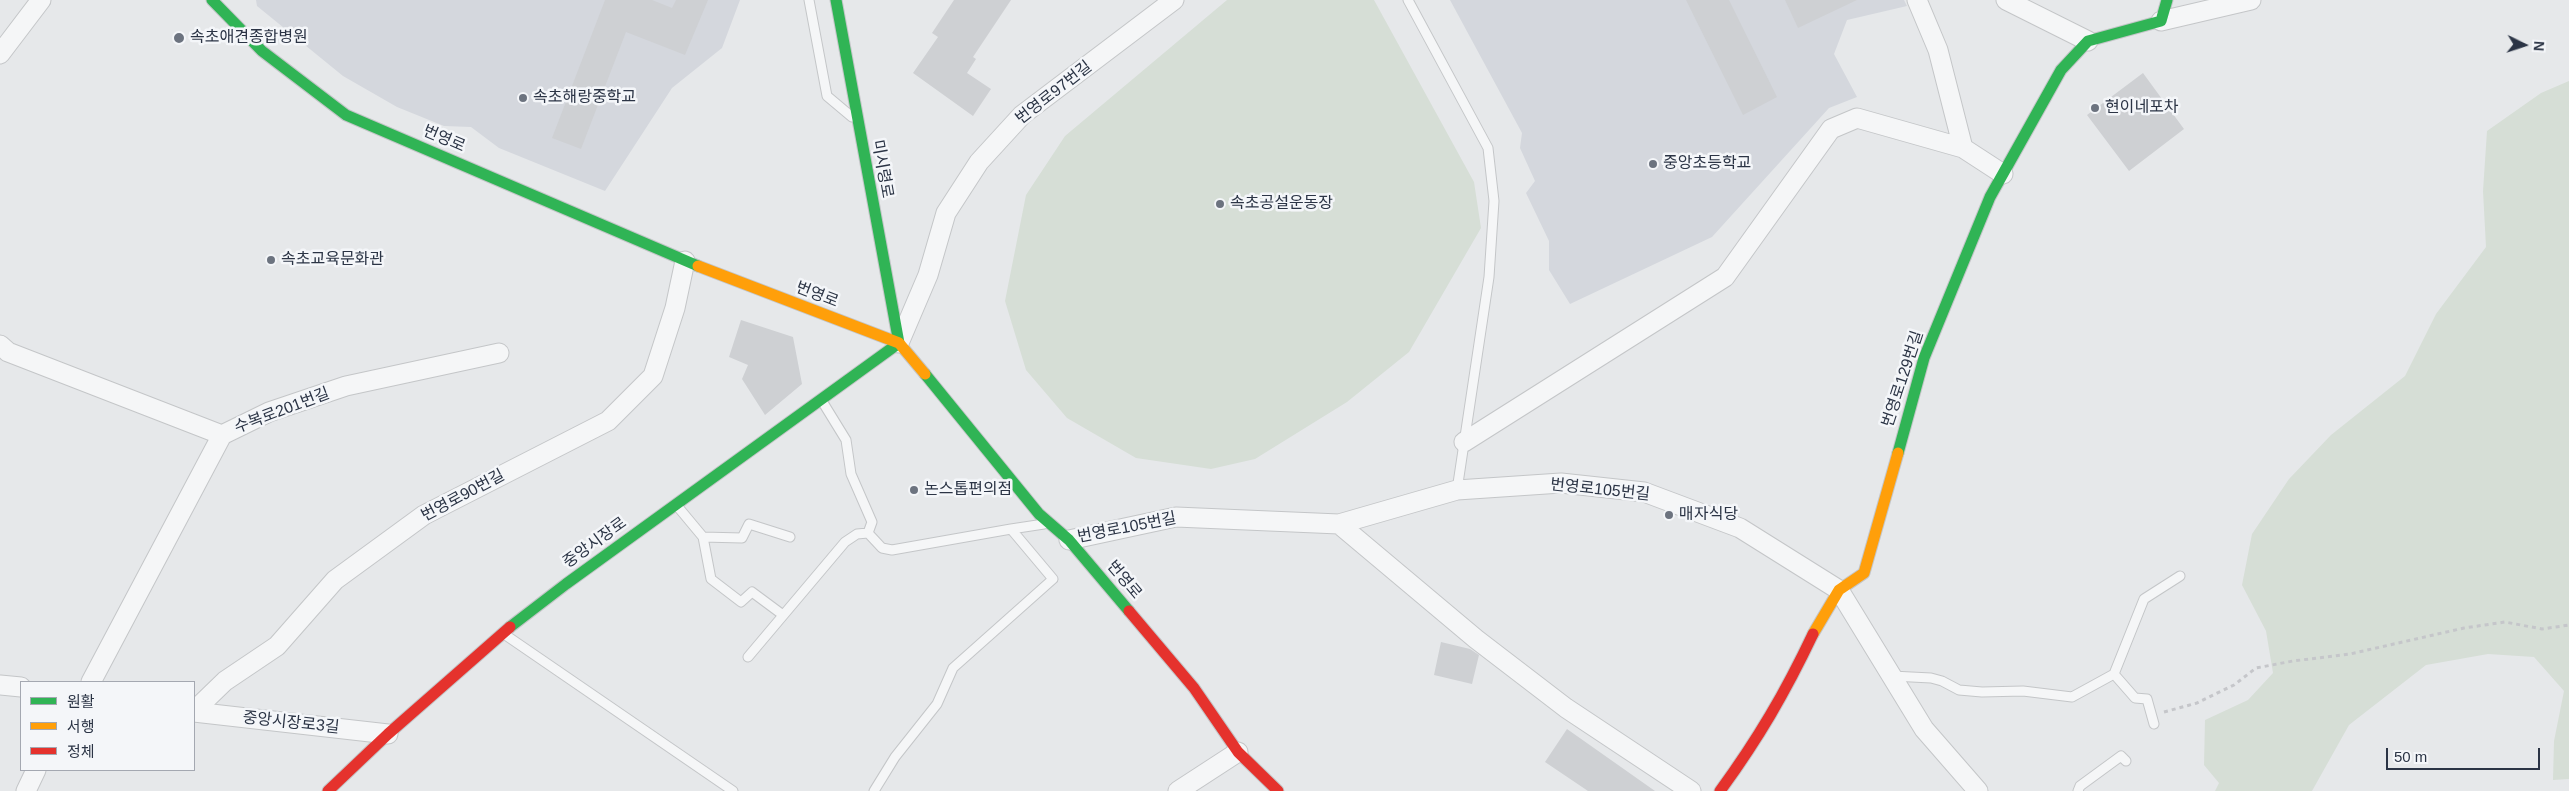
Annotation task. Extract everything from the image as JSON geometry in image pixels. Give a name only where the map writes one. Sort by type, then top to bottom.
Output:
[{"type":"street","points":[[0,54],[42,0]]},
{"type":"street","name":"번영로","points":[[212,0],[262,50],[346,115],[685,261],[898,343],[1039,514],[1069,540],[1194,688],[1238,752],[1278,791]]},
{"type":"street","name":"미시령로","points":[[836,0],[898,343]]},
{"type":"street","name":"번영로97번길","points":[[898,343],[928,275],[946,214],[979,162],[1022,115],[1174,0]]},
{"type":"street","points":[[1917,0],[1938,50],[1963,148]]},
{"type":"street","points":[[2006,0],[2088,41],[2160,21],[2251,0]]},
{"type":"street","points":[[2160,21],[2167,0]]},
{"type":"street","name":"번영로129번길","points":[[1720,791],[1751,748],[1786,691],[1816,628],[1839,590],[1864,573],[1924,358],[1990,196],[2061,70],[2088,41]]},
{"type":"street","points":[[1464,442],[1725,277],[1831,129],[1857,118],[1963,148],[2003,174]]},
{"type":"street","name":"번영로90번길","points":[[195,710],[225,681],[277,646],[335,580],[424,515],[608,421],[653,376],[674,308],[685,261]]},
{"type":"street","name":"중앙시장로","points":[[328,791],[388,734],[503,633],[898,343]]},
{"type":"street","points":[[0,346],[17,355],[222,435]]},
{"type":"street","name":"수복로201번길","points":[[92,681],[222,435],[270,412],[346,386],[499,353]]},
{"type":"street","name":"번영로105번길","points":[[1069,540],[1176,517],[1339,524],[1457,490],[1561,483],[1644,492],[1740,528],[1839,590],[1924,729],[1978,791]]},
{"type":"street","points":[[1339,524],[1476,639],[1566,708],[1691,791]]},
{"type":"street","points":[[0,685],[20,687]]},
{"type":"street","name":"중앙시장로3길","points":[[195,711],[388,734]]},
{"type":"street","points":[[1178,791],[1238,752]]},
{"type":"street","points":[[26,791],[36,771]]},
{"type":"lane","points":[[810,0],[827,96],[857,121]]},
{"type":"lane","points":[[1408,0],[1488,148],[1494,201],[1488,277],[1457,490]]},
{"type":"lane","points":[[821,400],[846,440],[851,474],[872,522],[868,533]]},
{"type":"lane","points":[[676,505],[704,536],[712,579],[741,602],[752,592],[783,615]]},
{"type":"lane","points":[[868,533],[882,548],[892,550],[1011,528],[1049,523]]},
{"type":"lane","points":[[704,536],[742,538],[749,524],[790,537]]},
{"type":"lane","points":[[874,791],[895,757],[937,704],[953,668],[1053,579],[1011,528]]},
{"type":"lane","points":[[748,657],[845,542],[857,534],[868,533]]},
{"type":"lane","points":[[1892,676],[1942,680],[1959,690],[1982,692],[2024,691],[2072,697],[2114,674],[2144,599],[2180,576]]},
{"type":"lane","points":[[503,633],[733,791]]},
{"type":"lane","points":[[2114,674],[2135,698],[2147,699],[2153,720]]},
{"type":"lane","points":[[2078,791],[2080,786],[2122,756],[2126,761]]},
{"type":"path","points":[[2153,720],[2197,703],[2234,685],[2256,668],[2292,661],[2350,654],[2464,628],[2505,622],[2542,629],[2569,625]]},
{"type":"shaded area","name":"속초해랑중학교","points":[[256,0],[740,0],[722,48],[672,88],[605,191],[499,148],[471,127],[444,126],[397,107],[343,76],[257,6]]},
{"type":"shaded area","points":[[1227,0],[1374,0],[1474,182],[1481,228],[1409,352],[1347,402],[1255,459],[1211,469],[1136,458],[1067,418],[1026,370],[1005,301],[1026,195],[1065,136]]},
{"type":"shaded area","name":"중앙초등학교","points":[[1450,0],[1904,0],[1907,6],[1847,20],[1834,54],[1857,97],[1829,108],[1712,237],[1570,304],[1549,270],[1549,241],[1526,193],[1535,181],[1520,148],[1522,133]]},
{"type":"shaded area","points":[[2569,81],[2569,779],[2553,780],[2554,741],[2564,691],[2534,657],[2488,654],[2426,665],[2349,725],[2312,791],[2215,791],[2219,783],[2204,765],[2205,720],[2248,700],[2273,673],[2266,631],[2242,585],[2252,534],[2289,479],[2331,435],[2405,376],[2436,314],[2486,247],[2483,191],[2487,131],[2541,93]]},
{"type":"building","points":[[605,0],[652,0],[672,8],[676,0],[708,0],[685,55],[626,32],[581,149],[552,138]]},
{"type":"building","points":[[954,0],[1011,0],[973,57],[976,59],[967,73],[991,89],[973,116],[913,73],[938,37],[932,33]]},
{"type":"building","points":[[1686,0],[1729,0],[1777,97],[1743,115]]},
{"type":"building","points":[[1785,0],[1857,0],[1798,28]]},
{"type":"building","points":[[2143,73],[2184,129],[2129,171],[2087,115]]},
{"type":"building","points":[[741,320],[793,337],[802,384],[765,415],[742,379],[748,365],[729,357]]},
{"type":"building","points":[[1441,642],[1470,649],[1479,655],[1472,684],[1434,675]]},
{"type":"building","points":[[1567,729],[1655,791],[1588,791],[1545,762]]},
{"type":"traffic: fast","points":[[212,0],[262,51],[346,115],[698,266]]},
{"type":"traffic: fast","points":[[836,0],[899,343]]},
{"type":"traffic: fast","points":[[1898,453],[1924,358],[1990,197],[2061,70],[2088,41],[2161,21],[2167,0]]},
{"type":"traffic: fast","points":[[510,627],[566,584],[899,343]]},
{"type":"traffic: fast","points":[[925,374],[1039,514],[1069,540],[1129,611]]},
{"type":"traffic: slow","points":[[698,266],[899,343],[925,374]]},
{"type":"traffic: slow","points":[[1813,634],[1839,590],[1864,573],[1898,453]]},
{"type":"traffic: jam","points":[[1129,611],[1194,688],[1238,752],[1278,791]]},
{"type":"traffic: jam","points":[[328,791],[388,734],[510,627]]},
{"type":"traffic: jam","points":[[1720,791],[1747,753],[1770,715],[1813,634]]},
{"type":"place","name":"속초애견종합병원","points":[[179,38]]},
{"type":"place","name":"속초해랑중학교","points":[[523,98]]},
{"type":"place","name":"현이네포차","points":[[2095,108]]},
{"type":"place","name":"중앙초등학교","points":[[1653,164]]},
{"type":"place","name":"속초공설운동장","points":[[1220,204]]},
{"type":"place","name":"속초교육문화관","points":[[271,260]]},
{"type":"place","name":"논스톱편의점","points":[[914,490]]},
{"type":"place","name":"매자식당","points":[[1669,515]]}]
